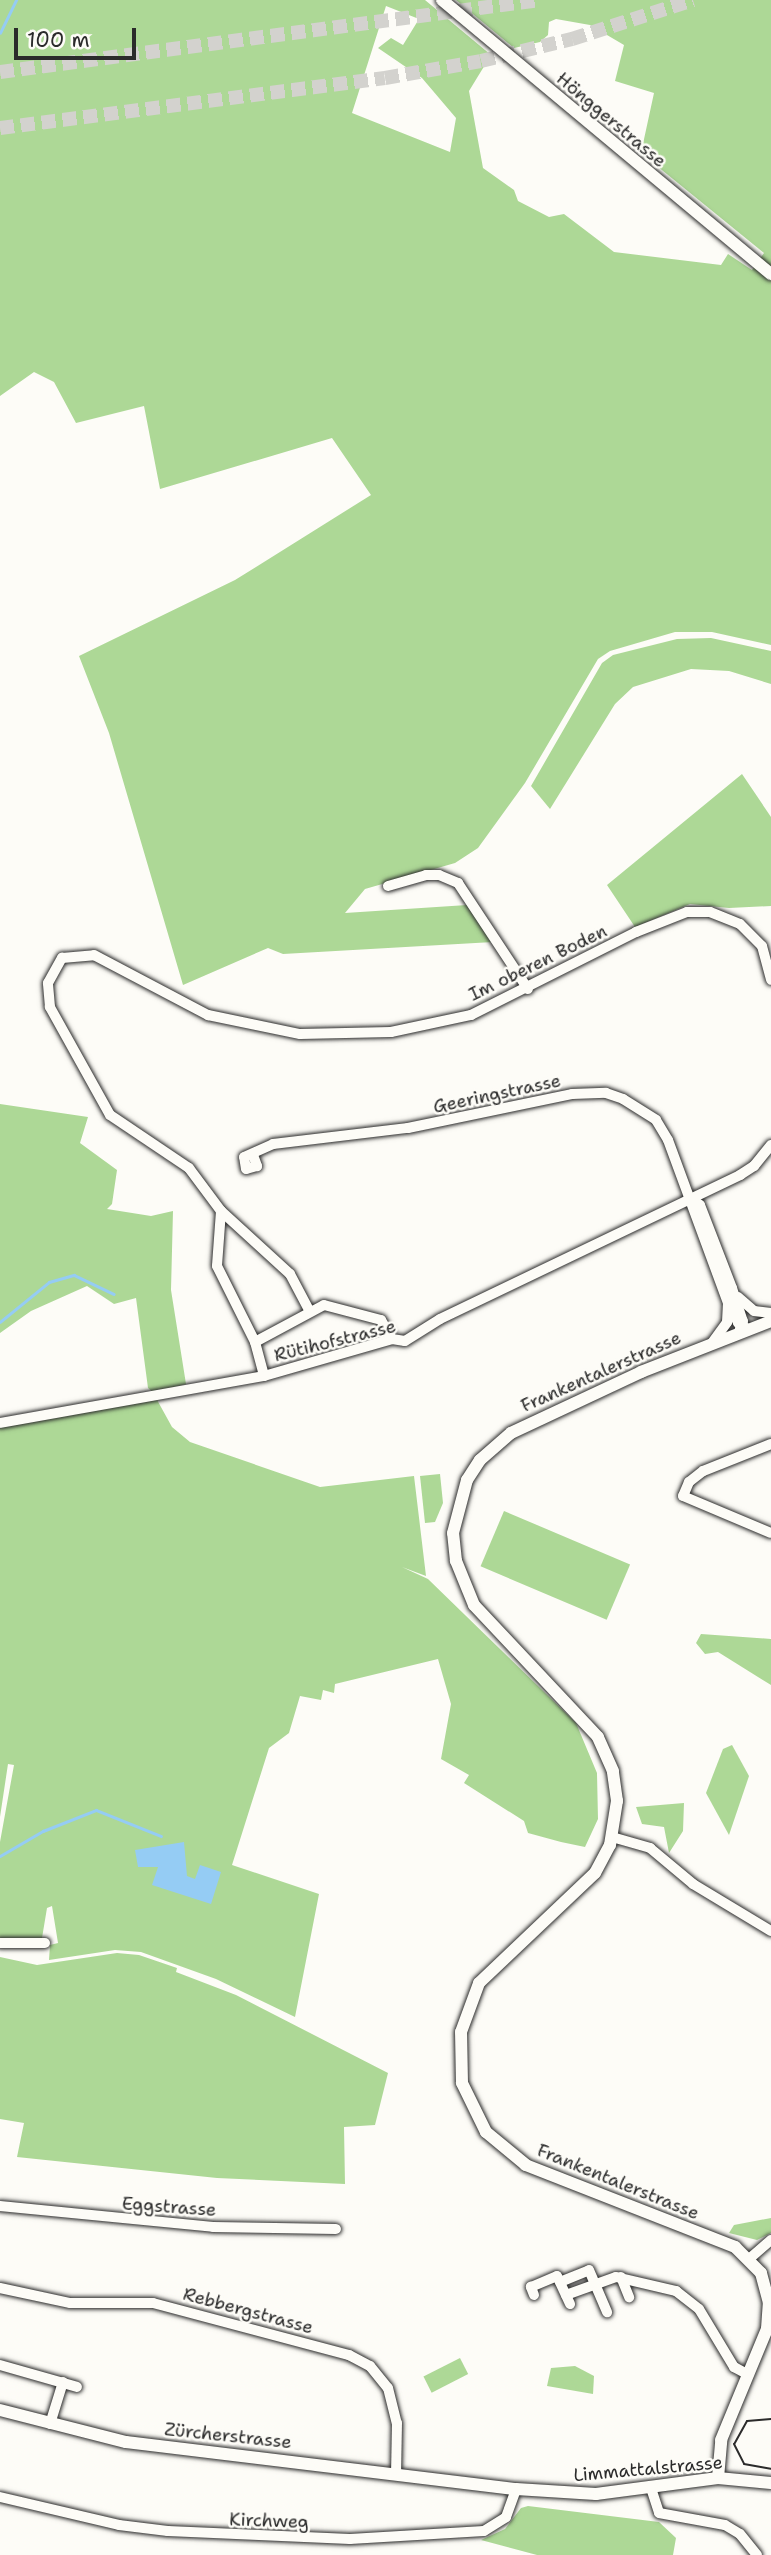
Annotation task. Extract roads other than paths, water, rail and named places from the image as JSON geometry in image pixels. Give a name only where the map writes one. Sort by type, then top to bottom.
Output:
[{"type":"main road","name":"Hönggerstrasse","points":[[442,0],[771,275]]},
{"type":"main road","name":"Frankentalerstrasse","points":[[718,2478],[721,2440],[767,2329],[767,2287],[749,2259],[735,2247],[526,2165],[486,2132],[465,2092],[459,2067],[461,2032],[479,1983],[499,1960],[585,1886],[612,1837],[617,1801],[610,1762],[578,1711],[499,1637],[474,1605],[456,1561],[457,1506],[480,1460],[511,1433],[742,1330],[771,1321]]},
{"type":"main road","name":"Zürcherstrasse","points":[[0,2410],[50,2424],[154,2446],[400,2474]]},
{"type":"main road","name":"Limmattalstrasse","points":[[400,2474],[516,2489],[596,2494],[718,2478],[771,2483]]},
{"type":"street","points":[[388,886],[426,875],[439,875],[458,883],[528,989]]},
{"type":"street","name":"Im oberen Boden","points":[[309,1310],[290,1274],[221,1211],[180,1161],[110,1115],[51,1007],[48,983],[62,958],[82,953],[94,955],[159,992],[234,1024],[328,1035],[436,1025],[528,989],[674,914],[698,911],[724,916],[748,931],[762,946],[771,980]]},
{"type":"street","name":"Geeringstrasse","points":[[253,1155],[273,1144],[399,1130],[572,1094],[606,1093],[631,1103],[656,1120],[692,1199],[700,1205],[733,1288],[742,1330]]},
{"type":"street","points":[[692,1199],[754,1166],[771,1145]]},
{"type":"street","name":"Geeringstrasse","points":[[692,1199],[691,1209],[728,1303],[742,1330]]},
{"type":"street","name":"Rütihofstrasse","points":[[0,1423],[264,1376],[392,1339],[405,1340],[440,1320],[692,1199]]},
{"type":"street","points":[[221,1211],[217,1266],[255,1342],[264,1376]]},
{"type":"street","name":"Geeringstrasse","points":[[733,1288],[748,1307],[771,1313]]},
{"type":"street","points":[[712,1344],[727,1322],[728,1303]]},
{"type":"street","points":[[255,1342],[309,1310],[331,1306],[381,1320],[392,1339]]},
{"type":"street","points":[[771,1444],[703,1471],[689,1482],[682,1496],[771,1533]]},
{"type":"street","points":[[612,1837],[650,1848],[693,1884],[771,1931]]},
{"type":"street","points":[[0,1943],[45,1943]]},
{"type":"street","name":"Eggstrasse","points":[[0,2206],[213,2227],[336,2229]]},
{"type":"street","points":[[749,2259],[771,2240]]},
{"type":"street","points":[[560,2282],[589,2270],[607,2312]]},
{"type":"street","points":[[534,2295],[531,2287],[557,2276],[568,2299],[594,2282],[621,2277],[663,2287],[690,2300],[734,2367],[747,2374]]},
{"type":"street","points":[[621,2277],[629,2297]]},
{"type":"street","name":"Rebbergstrasse","points":[[0,2288],[70,2303],[163,2305],[349,2355],[370,2366],[388,2388],[397,2423],[400,2474]]},
{"type":"street","points":[[0,2365],[77,2387]]},
{"type":"street","points":[[50,2424],[63,2382]]},
{"type":"street","points":[[651,2488],[659,2514],[725,2525],[740,2533],[757,2555]]},
{"type":"street","name":"Kirchweg","points":[[0,2497],[119,2525],[168,2531],[350,2539],[484,2531],[506,2517],[516,2489]]},
{"type":"water","points":[[184,1842],[187,1876],[195,1879],[200,1865],[221,1872],[211,1904],[152,1885],[158,1867],[138,1867],[135,1850]]},
{"type":"waterway","points":[[0,33],[16,0]]},
{"type":"waterway","points":[[0,1322],[49,1282],[74,1275],[114,1294]]},
{"type":"waterway","points":[[0,1856],[43,1831],[96,1810],[161,1836]]},
{"type":"tunnel","points":[[0,72],[540,0]]},
{"type":"tunnel","points":[[0,128],[385,78],[481,61],[572,39],[693,0]]},
{"type":"tram line","points":[[771,2419],[747,2421],[734,2444],[744,2464],[771,2469]]}]
